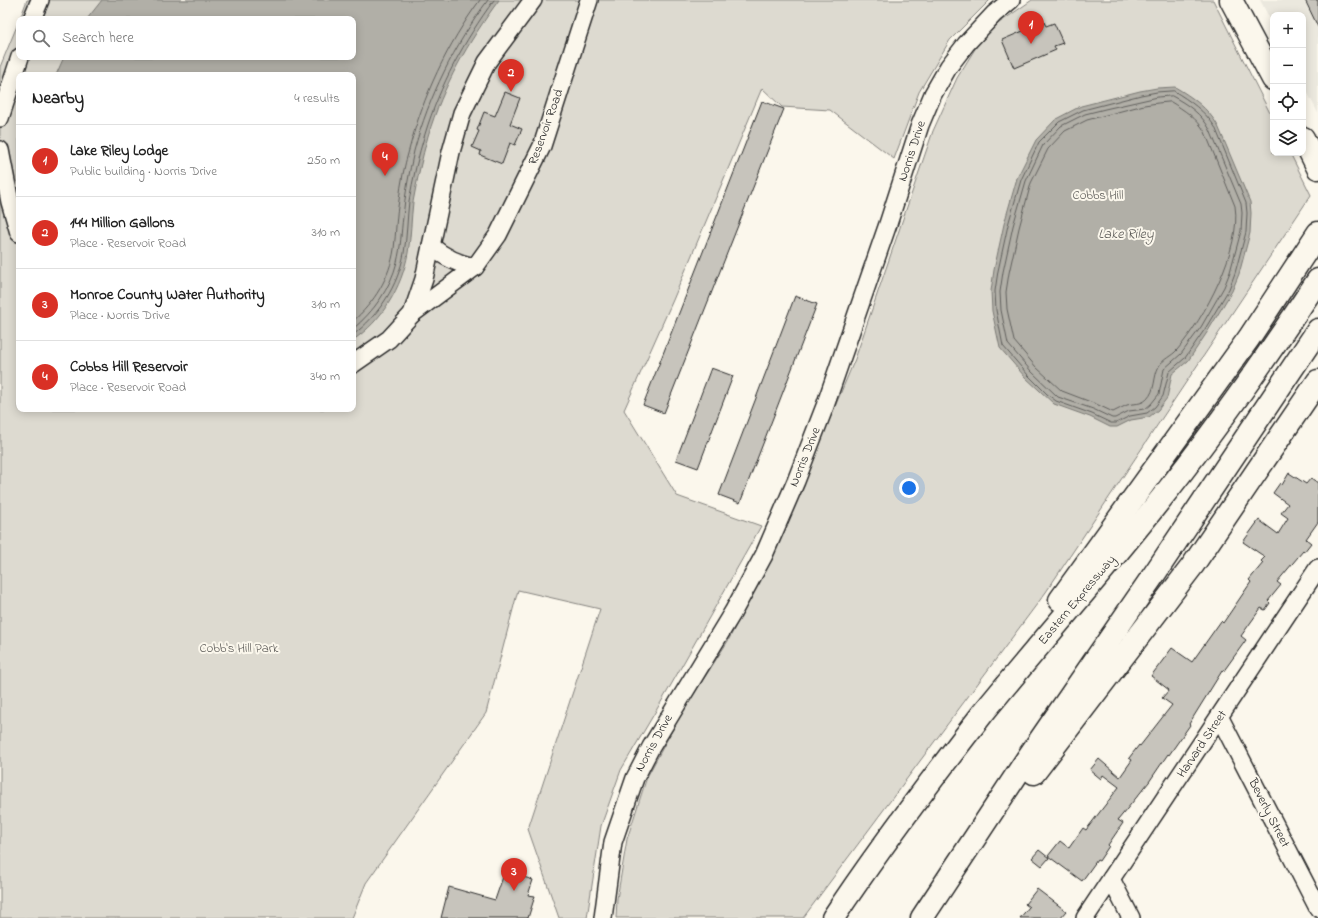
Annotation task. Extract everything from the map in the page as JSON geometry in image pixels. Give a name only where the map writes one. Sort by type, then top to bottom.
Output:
[{"type":"main road","points":[[1231,0],[1270,73]]},
{"type":"main road","points":[[1306,144],[1318,168]]},
{"type":"main road","points":[[943,765],[1151,472],[1253,332],[1318,233]]},
{"type":"main road","name":"Eastern Expressway","points":[[834,918],[872,860],[984,712],[1181,473],[1234,403],[1318,280]]},
{"type":"main road","points":[[922,918],[1021,768],[1156,573],[1318,330]]},
{"type":"main road","points":[[922,918],[1193,565],[1318,381]]},
{"type":"street","points":[[33,16],[40,0]]},
{"type":"street","name":"Reservoir Road","points":[[412,314],[424,279],[451,152],[462,113],[488,62],[533,0]]},
{"type":"street","name":"Reservoir Road","points":[[356,362],[389,339],[412,314],[475,267],[498,235],[542,146],[589,0]]},
{"type":"street","name":"Norris Drive","points":[[603,918],[613,842],[635,778],[650,747],[733,612],[764,555],[796,481],[825,406],[888,224],[920,125],[933,94],[950,66],[966,44],[994,14],[1011,0]]},
{"type":"street","points":[[0,118],[19,60]]},
{"type":"street","points":[[0,150],[10,202],[16,223]]},
{"type":"street","points":[[431,246],[452,260],[475,267]]},
{"type":"street","name":"Harvard Street","points":[[1085,918],[1220,718],[1318,568]]},
{"type":"street","name":"Beverly Street","points":[[1220,718],[1318,908]]},
{"type":"street","points":[[1111,880],[1131,918]]},
{"type":"shaded area","points":[[1260,0],[1318,0],[1318,113],[1306,90],[1306,12],[1270,12],[1270,19]]},
{"type":"green space","name":"Cobb's Hill Park","points":[[27,0],[990,0],[950,40],[919,92],[894,159],[830,110],[782,107],[762,88],[673,300],[624,410],[677,496],[761,526],[621,770],[601,826],[587,918],[559,918],[528,829],[600,609],[518,590],[486,713],[366,883],[352,918],[0,918],[0,67],[16,28],[16,60],[356,60],[356,16],[21,16]]},
{"type":"green space","name":"Cobbs Hill","points":[[1032,0],[1213,0],[1270,113],[1270,156],[1292,156],[1311,195],[1046,592],[803,918],[616,918],[617,899],[627,839],[647,777],[681,714],[728,641],[774,551],[855,359],[933,131],[957,78],[978,44],[999,23]]},
{"type":"water","points":[[102,0],[499,0],[467,48],[441,100],[428,136],[420,169],[413,202],[408,253],[401,278],[396,290],[382,313],[363,332],[356,338],[356,72],[57,72],[63,60],[356,60],[356,16],[89,16]]},
{"type":"water","name":"Lake Riley","points":[[1175,87],[1199,104],[1218,126],[1250,202],[1250,233],[1239,274],[1232,291],[1188,361],[1172,374],[1167,398],[1158,410],[1149,417],[1131,420],[1117,427],[1110,427],[1090,417],[1054,404],[1025,377],[1000,348],[992,311],[991,291],[994,270],[1004,224],[1017,178],[1036,140],[1056,119],[1081,106],[1140,91]]},
{"type":"building","points":[[1305,0],[1318,0],[1318,27]]},
{"type":"building","points":[[1044,22],[1046,26],[1054,23],[1063,43],[1054,46],[1056,50],[1014,68],[1002,40]]},
{"type":"building","points":[[505,92],[520,98],[510,124],[522,129],[515,145],[510,143],[502,164],[480,155],[481,151],[472,147],[479,131],[477,130],[484,112],[495,116]]},
{"type":"building","points":[[762,101],[784,109],[664,413],[643,405]]},
{"type":"building","points":[[795,296],[817,304],[740,503],[719,495]]},
{"type":"building","points":[[711,368],[733,376],[698,468],[676,460]]},
{"type":"building","points":[[1289,473],[1306,484],[1311,478],[1318,483],[1318,522],[1306,539],[1311,543],[1277,582],[1281,585],[1268,601],[1270,603],[1265,610],[1261,608],[1241,636],[1246,640],[1223,672],[1222,671],[1189,724],[1190,725],[1169,755],[1168,754],[1149,782],[1118,820],[1123,823],[1099,861],[1097,860],[1082,881],[1048,856],[1060,841],[1069,848],[1083,828],[1086,830],[1119,787],[1103,775],[1101,779],[1090,770],[1099,759],[1120,777],[1132,760],[1129,758],[1172,705],[1162,698],[1169,690],[1151,676],[1172,648],[1192,662],[1221,621],[1223,623],[1251,582],[1249,580],[1263,563],[1261,561],[1265,557],[1243,542],[1259,520],[1278,534],[1288,518],[1281,513],[1288,504],[1273,493],[1280,483],[1282,485]]},
{"type":"building","points":[[1039,850],[1049,858],[1042,866],[1032,858]]},
{"type":"building","points":[[505,871],[533,880],[528,895],[535,896],[528,918],[441,918],[449,887],[495,900]]},
{"type":"building","points":[[1037,889],[1066,911],[1060,918],[1020,918],[1029,907],[1025,904]]},
{"type":"place","name":"Lake Riley Lodge","points":[[1031,44]]},
{"type":"place","name":"144 Million Gallons","points":[[511,92]]},
{"type":"place","name":"Cobbs Hill Reservoir","points":[[385,176]]},
{"type":"place","name":"Monroe County Water Authority","points":[[514,891]]}]
